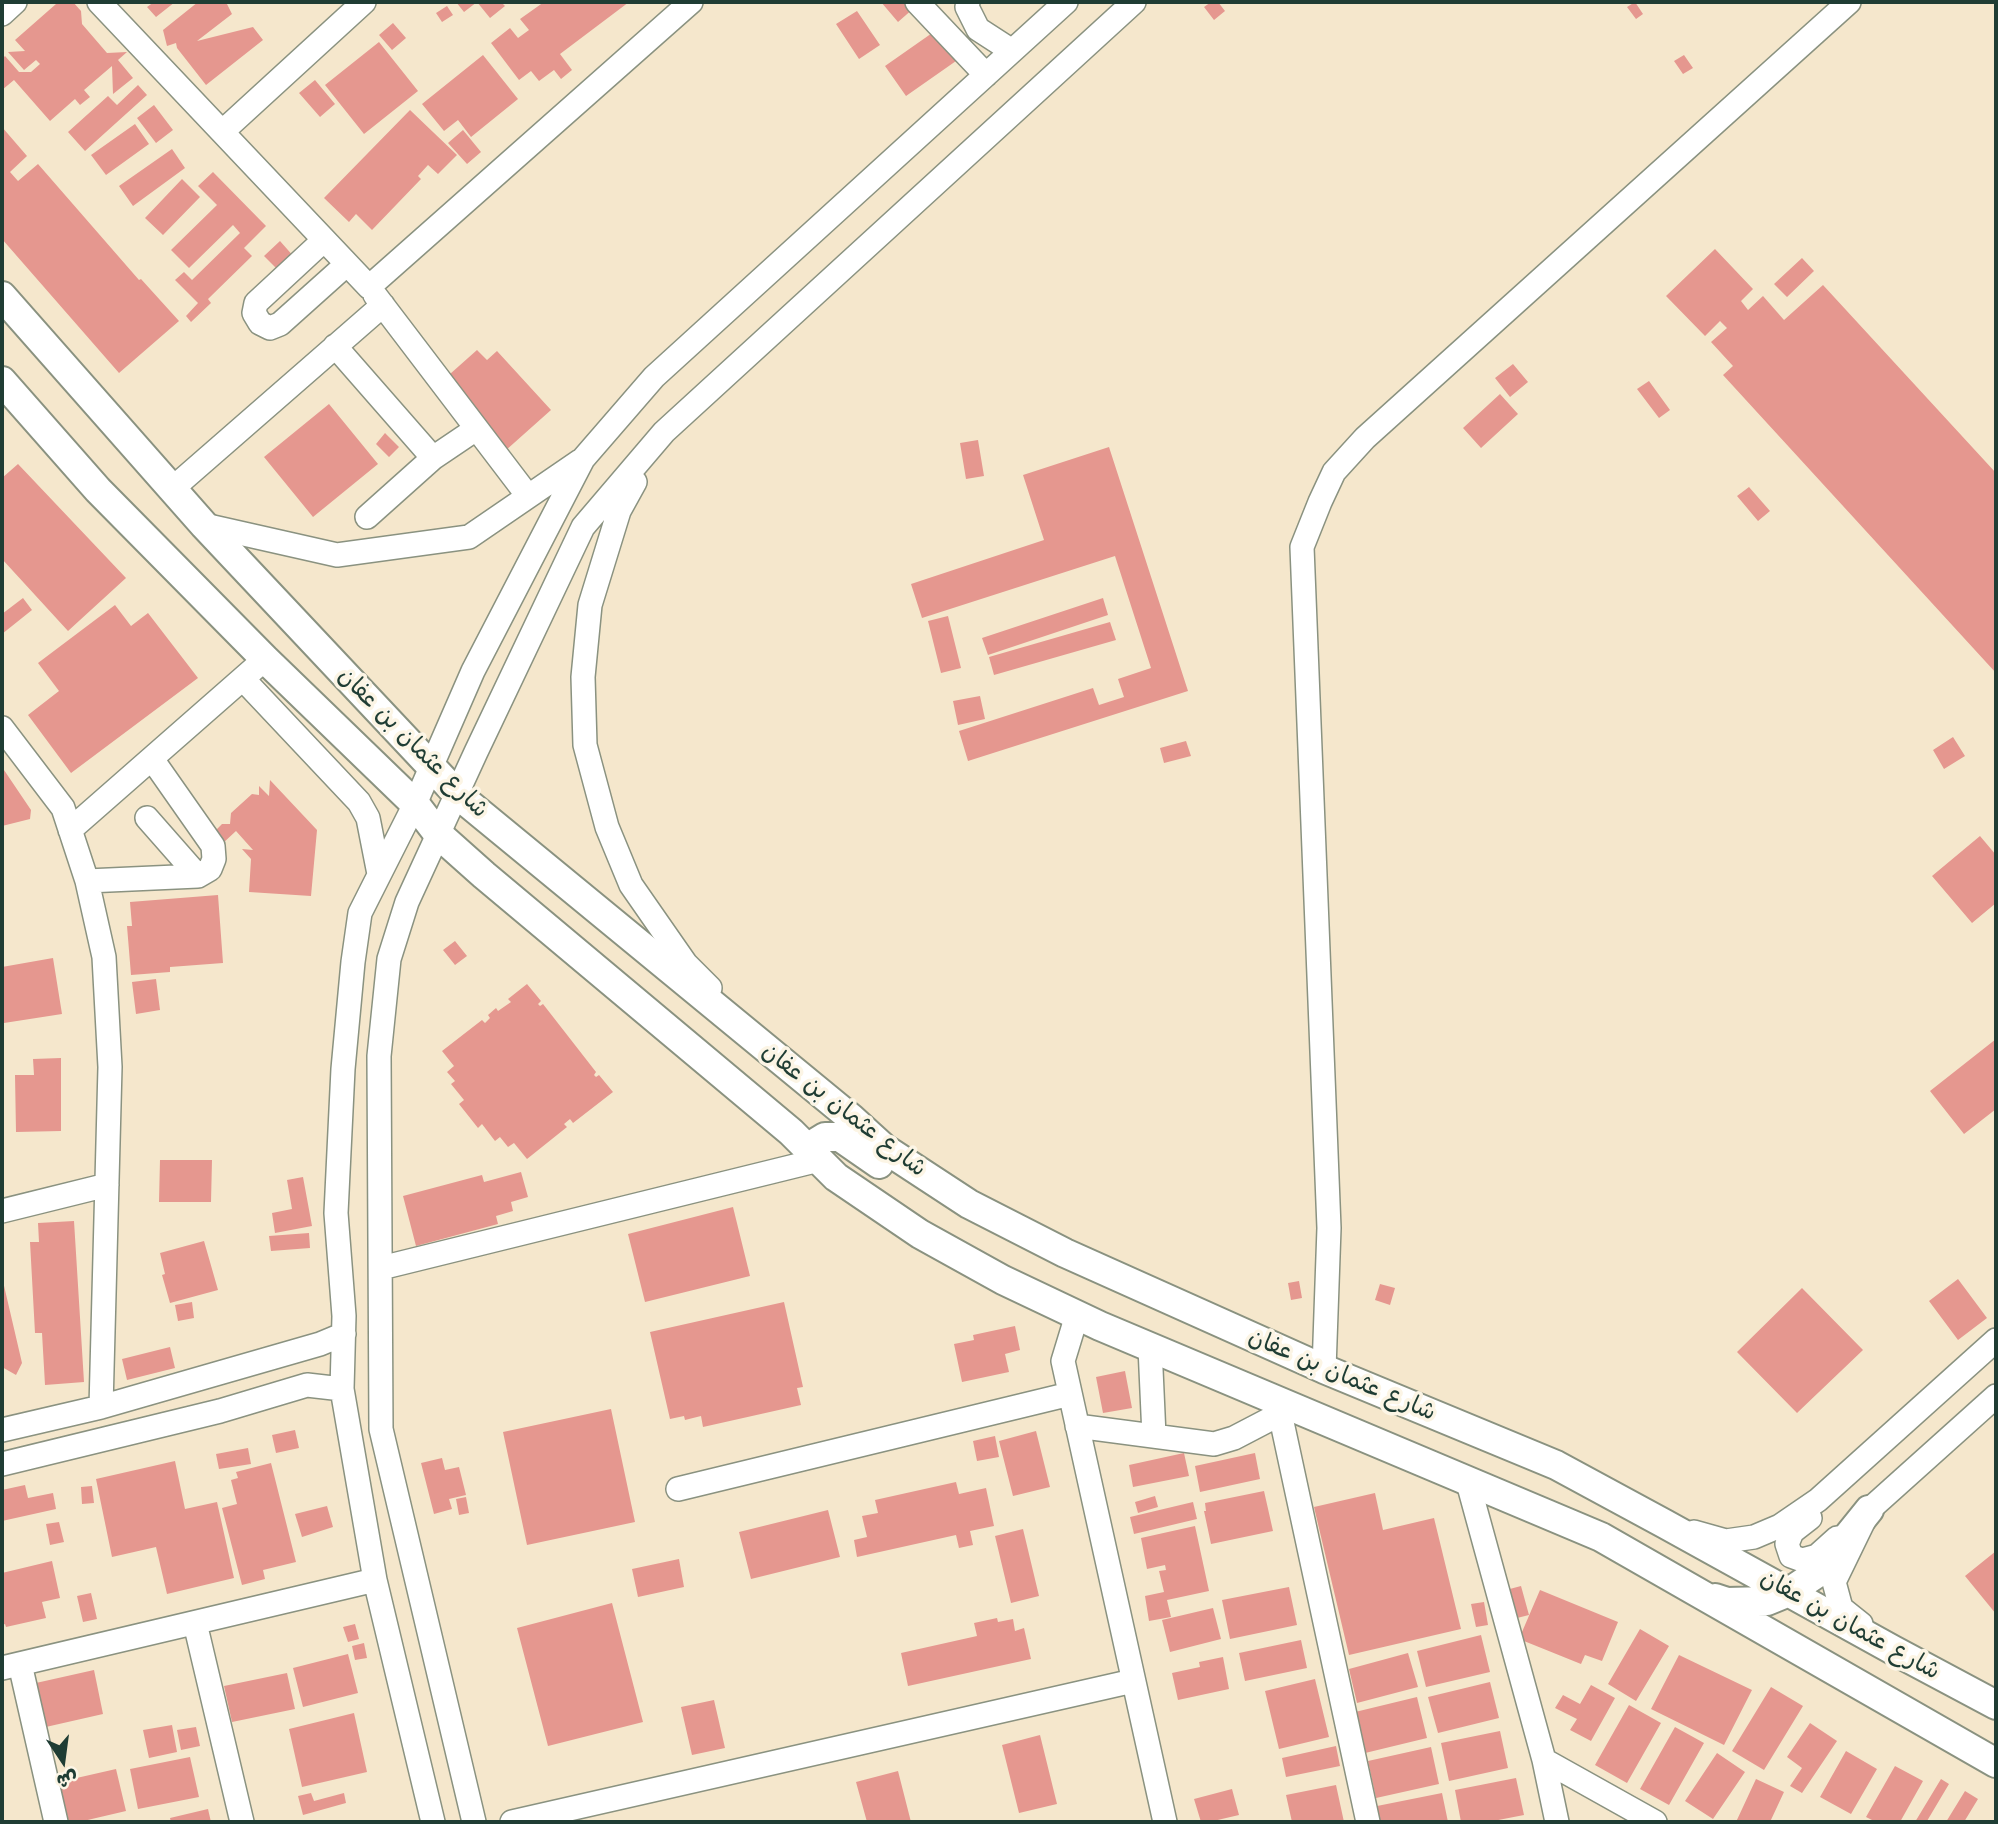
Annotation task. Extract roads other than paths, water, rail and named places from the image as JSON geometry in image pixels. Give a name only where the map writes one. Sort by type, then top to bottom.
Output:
[{"type":"main road","name":"شارع عثمان بن عفان","points":[[2,296],[204,525],[458,795],[851,1118],[885,1149],[969,1204],[1077,1258],[1324,1369],[1556,1465],[1996,1705]]},
{"type":"main road","name":"شارع عثمان بن عفان","points":[[2,381],[98,489],[265,659],[415,804],[438,834],[791,1132],[836,1177],[920,1234],[1003,1280],[1077,1315],[1278,1406],[1466,1479],[1601,1536],[1996,1763]]},
{"type":"main road","points":[[813,1154],[825,1137],[840,1137],[954,1215],[1028,1234]]},
{"type":"main road","points":[[1699,1593],[1727,1602],[1767,1601],[1789,1592],[1819,1572],[1869,1510]]},
{"type":"street","points":[[2,14],[15,2]]},
{"type":"street","points":[[99,2],[376,296],[528,496]]},
{"type":"street","points":[[222,132],[364,2]]},
{"type":"street","points":[[172,489],[335,346],[376,296],[691,2]]},
{"type":"street","points":[[917,2],[986,75]]},
{"type":"street","points":[[968,2],[967,7],[978,29],[1012,51]]},
{"type":"street","points":[[433,1822],[375,1580],[342,1389],[344,1334],[336,1213],[343,1069],[352,962],[360,913],[415,804],[473,671],[583,459],[654,377],[1066,2]]},
{"type":"street","points":[[474,1822],[381,1429],[379,1056],[389,959],[407,902],[583,527],[664,432],[1134,2]]},
{"type":"street","points":[[1324,1369],[1329,1228],[1302,547],[1334,472],[1365,438],[1849,2]]},
{"type":"street","points":[[324,240],[256,303],[254,313],[260,323],[270,328],[279,324],[347,264]]},
{"type":"street","points":[[335,346],[433,458]]},
{"type":"street","points":[[367,517],[433,458],[476,429]]},
{"type":"street","points":[[664,432],[619,511],[590,605],[583,677],[585,745],[607,827],[631,885],[686,964],[786,1065]]},
{"type":"street","points":[[204,525],[337,555],[468,537],[583,459]]},
{"type":"street","points":[[70,830],[265,659]]},
{"type":"street","points":[[243,679],[359,802],[368,818],[379,874]]},
{"type":"street","points":[[2,728],[63,808],[87,881],[104,957],[110,1067],[101,1407]]},
{"type":"street","points":[[87,881],[198,876],[210,869],[214,859],[213,845],[152,759]]},
{"type":"street","points":[[147,818],[198,876]]},
{"type":"street","points":[[381,1268],[813,1154]]},
{"type":"street","points":[[2,1211],[107,1185]]},
{"type":"street","points":[[1077,1315],[1063,1361],[1165,1822]]},
{"type":"street","points":[[2,1430],[101,1407],[320,1344],[344,1334]]},
{"type":"street","points":[[1665,1524],[1726,1541],[1754,1537],[1780,1526],[1818,1500],[1996,1340]]},
{"type":"street","points":[[1150,1347],[1154,1436]]},
{"type":"street","points":[[2,1464],[220,1410],[307,1385],[342,1389]]},
{"type":"street","points":[[678,1489],[1070,1394]]},
{"type":"street","points":[[1864,1459],[1822,1508],[1792,1532],[1787,1544],[1791,1556],[1802,1560],[1817,1556],[1996,1396]]},
{"type":"street","points":[[1077,1426],[1214,1444],[1225,1442],[1278,1406],[1368,1822]]},
{"type":"street","points":[[1466,1479],[1544,1760],[1557,1822]]},
{"type":"street","points":[[1869,1510],[1834,1583],[1841,1608],[1893,1650]]},
{"type":"street","points":[[56,1822],[11,1666],[375,1580]]},
{"type":"street","points":[[195,1623],[242,1822]]},
{"type":"street","points":[[512,1822],[1133,1681]]},
{"type":"street","points":[[1544,1760],[1655,1822]]}]
